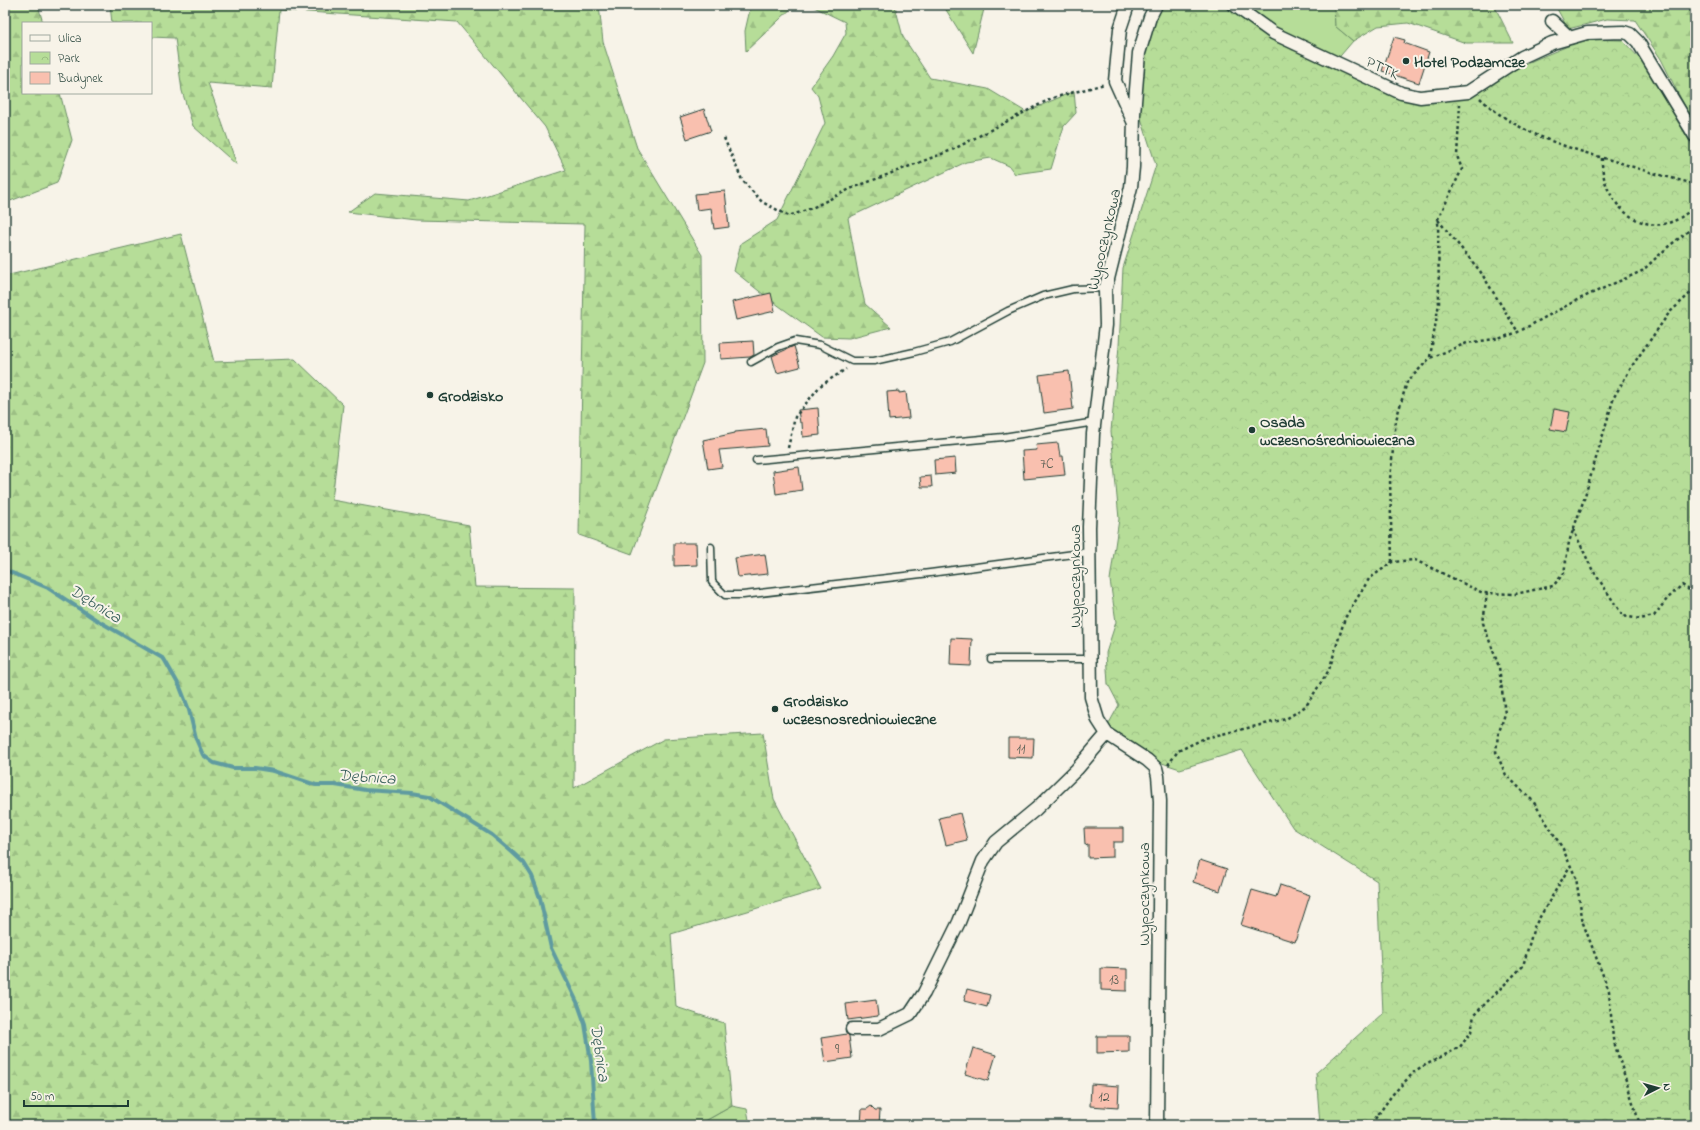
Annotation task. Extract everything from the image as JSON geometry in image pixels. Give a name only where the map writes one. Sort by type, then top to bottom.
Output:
[{"type":"street","points":[[1128,5],[1120,29],[1115,81],[1133,122]]},
{"type":"street","name":"Wypoczynkowa","points":[[1156,5],[1150,17],[1139,52],[1133,122],[1133,167],[1131,187],[1106,288],[1106,325],[1095,422],[1090,520],[1090,552],[1091,697],[1098,720],[1107,734],[1147,760],[1156,768],[1158,776],[1160,801],[1157,1125]]},
{"type":"street","name":"PTTK","points":[[1234,5],[1273,33],[1401,93],[1420,97],[1466,91],[1522,57],[1552,43],[1587,33],[1616,31],[1630,34],[1638,42],[1695,136]]},
{"type":"street","points":[[1552,21],[1570,38]]},
{"type":"street","points":[[852,1029],[879,1029],[910,1014],[924,993],[958,922],[983,861],[996,842],[1036,809],[1077,769],[1107,734]]},
{"type":"lane","points":[[751,362],[778,347],[795,341],[820,346],[852,361],[881,359],[950,342],[1008,311],[1042,296],[1072,289],[1106,288]]},
{"type":"lane","points":[[756,460],[1002,437],[1095,422]]},
{"type":"lane","points":[[711,547],[712,582],[725,595],[743,595],[930,573],[1090,552]]},
{"type":"lane","points":[[990,660],[1091,659]]},
{"type":"path","points":[[724,138],[742,180],[762,202],[789,216],[812,208],[850,189],[952,150],[1052,98],[1115,81]]},
{"type":"path","points":[[1430,358],[1439,304],[1438,219],[1462,169],[1457,156],[1466,91],[1524,129],[1567,148],[1695,184]]},
{"type":"path","points":[[1602,158],[1602,175],[1608,192],[1612,199],[1632,218],[1642,222],[1663,224],[1681,219],[1695,205]]},
{"type":"path","points":[[1438,219],[1480,271],[1518,332]]},
{"type":"path","points":[[1392,562],[1390,479],[1396,420],[1408,382],[1430,358],[1467,343],[1501,338],[1518,332],[1577,300],[1642,271],[1669,246],[1695,226]]},
{"type":"path","points":[[1158,776],[1178,752],[1205,738],[1286,719],[1306,706],[1329,670],[1345,618],[1369,579],[1392,562],[1416,560],[1483,593],[1514,594],[1553,586],[1564,573],[1569,542],[1614,397],[1632,366],[1669,313],[1695,289]]},
{"type":"path","points":[[788,458],[788,445],[794,417],[820,386],[835,375],[860,361]]},
{"type":"path","points":[[1695,466],[1695,482]]},
{"type":"path","points":[[1573,529],[1592,570],[1623,616],[1640,619],[1654,616],[1666,599],[1682,585],[1688,589],[1695,603]]},
{"type":"path","points":[[1487,593],[1483,623],[1499,667],[1505,714],[1498,735],[1496,752],[1506,776],[1533,801],[1563,849],[1576,878],[1583,923],[1609,990],[1613,1039],[1640,1125]]},
{"type":"path","points":[[1375,1125],[1375,1119],[1392,1095],[1416,1070],[1460,1047],[1471,1032],[1474,1015],[1523,966],[1534,927],[1571,866]]},
{"type":"green space","points":[[5,5],[38,5],[43,22],[22,22],[22,94],[60,94],[72,140],[57,183],[5,203]]},
{"type":"green space","points":[[110,5],[599,5],[603,42],[637,148],[702,255],[703,363],[632,554],[579,535],[585,224],[416,220],[348,212],[375,193],[469,201],[566,170],[545,127],[457,22],[279,10],[272,88],[208,83],[237,165],[193,126],[182,91],[175,38],[152,37],[152,22],[112,22]]},
{"type":"green space","points":[[751,5],[795,5],[746,51],[745,31]]},
{"type":"green space","points":[[810,5],[896,5],[903,37],[930,78],[988,89],[1026,112],[1074,91],[1076,113],[1064,126],[1051,169],[1015,174],[1009,166],[991,158],[966,162],[848,218],[865,304],[891,327],[849,338],[822,337],[764,295],[734,271],[741,243],[777,220],[825,123],[818,96],[811,87],[833,56],[846,33],[845,22]]},
{"type":"green space","points":[[943,5],[985,5],[973,53]]},
{"type":"green space","points":[[1163,5],[1225,5],[1259,28],[1397,97],[1458,99],[1534,60],[1585,39],[1622,40],[1647,66],[1695,151],[1695,1125],[1320,1125],[1316,1073],[1383,1013],[1377,881],[1293,828],[1242,750],[1180,769],[1144,757],[1120,739],[1108,725],[1119,705],[1108,684],[1106,653],[1116,622],[1110,580],[1119,519],[1111,431],[1119,346],[1123,268],[1156,165],[1139,112],[1141,78],[1147,41]]},
{"type":"green space","points":[[1235,5],[1334,5],[1335,26],[1353,41],[1335,62]]},
{"type":"green space","points":[[1334,5],[1494,5],[1513,43],[1466,43],[1408,23],[1378,26],[1353,41],[1335,26]]},
{"type":"green space","points":[[1555,5],[1695,5],[1695,123],[1683,103],[1661,59],[1635,20],[1607,19],[1568,29]]},
{"type":"green space","points":[[181,234],[214,362],[295,359],[343,405],[332,500],[469,525],[475,587],[575,588],[574,788],[664,739],[763,733],[774,799],[821,889],[671,934],[676,1007],[724,1023],[732,1106],[698,1125],[5,1125],[5,276]]},
{"type":"green space","points":[[732,1106],[747,1109],[750,1125],[698,1125]]},
{"type":"building","name":"Hotel Podzamcze","points":[[1394,37],[1405,40],[1404,43],[1429,52],[1419,83],[1382,71]]},
{"type":"building","points":[[704,109],[711,131],[687,139],[680,117]]},
{"type":"building","points":[[725,191],[729,227],[714,229],[711,208],[697,210],[695,194]]},
{"type":"building","points":[[771,293],[775,311],[736,320],[732,302]]},
{"type":"building","points":[[753,341],[754,355],[750,357],[721,359],[720,343]]},
{"type":"building","points":[[794,346],[800,367],[777,373],[772,356]]},
{"type":"building","points":[[1069,371],[1073,409],[1044,413],[1039,375]]},
{"type":"building","points":[[899,391],[899,393],[906,392],[909,418],[889,420],[887,392]]},
{"type":"building","points":[[818,408],[820,435],[803,437],[802,423],[800,423],[798,410]]},
{"type":"building","points":[[1554,409],[1570,412],[1566,432],[1550,429]]},
{"type":"building","points":[[766,429],[768,446],[719,450],[722,467],[708,469],[703,440],[735,432]]},
{"type":"building","points":[[1058,443],[1060,456],[1063,456],[1065,475],[1024,479],[1022,451],[1037,450],[1036,445]]},
{"type":"building","points":[[955,458],[956,473],[935,475],[934,460]]},
{"type":"building","points":[[799,467],[802,490],[776,494],[773,471]]},
{"type":"building","points":[[931,476],[932,487],[921,487],[920,477]]},
{"type":"building","points":[[674,543],[696,543],[697,565],[674,566]]},
{"type":"building","points":[[765,554],[768,574],[738,577],[735,558]]},
{"type":"building","points":[[951,638],[972,639],[971,666],[950,665]]},
{"type":"building","points":[[1008,738],[1034,738],[1033,758],[1008,757]]},
{"type":"building","points":[[960,813],[967,840],[946,845],[939,818]]},
{"type":"building","points":[[1084,828],[1123,828],[1123,842],[1113,842],[1113,857],[1088,858],[1088,844],[1085,845]]},
{"type":"building","points":[[1200,860],[1227,869],[1220,891],[1193,882]]},
{"type":"building","points":[[1280,885],[1310,895],[1295,942],[1241,925],[1252,890],[1276,897]]},
{"type":"building","points":[[1101,968],[1127,969],[1127,991],[1101,990]]},
{"type":"building","points":[[967,989],[990,995],[987,1007],[964,1001]]},
{"type":"building","points":[[876,1000],[878,1016],[848,1020],[846,1004]]},
{"type":"building","points":[[847,1034],[849,1036],[852,1058],[825,1062],[821,1038]]},
{"type":"building","points":[[1097,1036],[1129,1036],[1129,1052],[1097,1053]]},
{"type":"building","points":[[973,1048],[996,1055],[988,1081],[965,1074]]},
{"type":"building","points":[[1091,1084],[1119,1086],[1118,1108],[1090,1106]]},
{"type":"building","points":[[871,1106],[875,1110],[880,1110],[879,1125],[861,1125],[862,1109],[867,1109]]},
{"type":"waterway","name":"Dębnica","points":[[5,570],[48,588],[95,619],[164,659],[180,687],[189,710],[196,739],[203,755],[214,763],[233,768],[255,768],[274,771],[316,785],[335,785],[365,790],[412,793],[429,796],[492,835],[524,863],[532,876],[540,898],[551,948],[578,1004],[585,1024],[591,1061],[595,1125]]},
{"type":"place","name":"Hotel Podzamcze","points":[[1406,61]]},
{"type":"place","name":"Grodzisko","points":[[430,395]]},
{"type":"place","name":"Osada wczesnośredniowieczna","points":[[1252,430]]},
{"type":"place","name":"Grodzisko wczesnosredniowieczne","points":[[775,709]]}]
